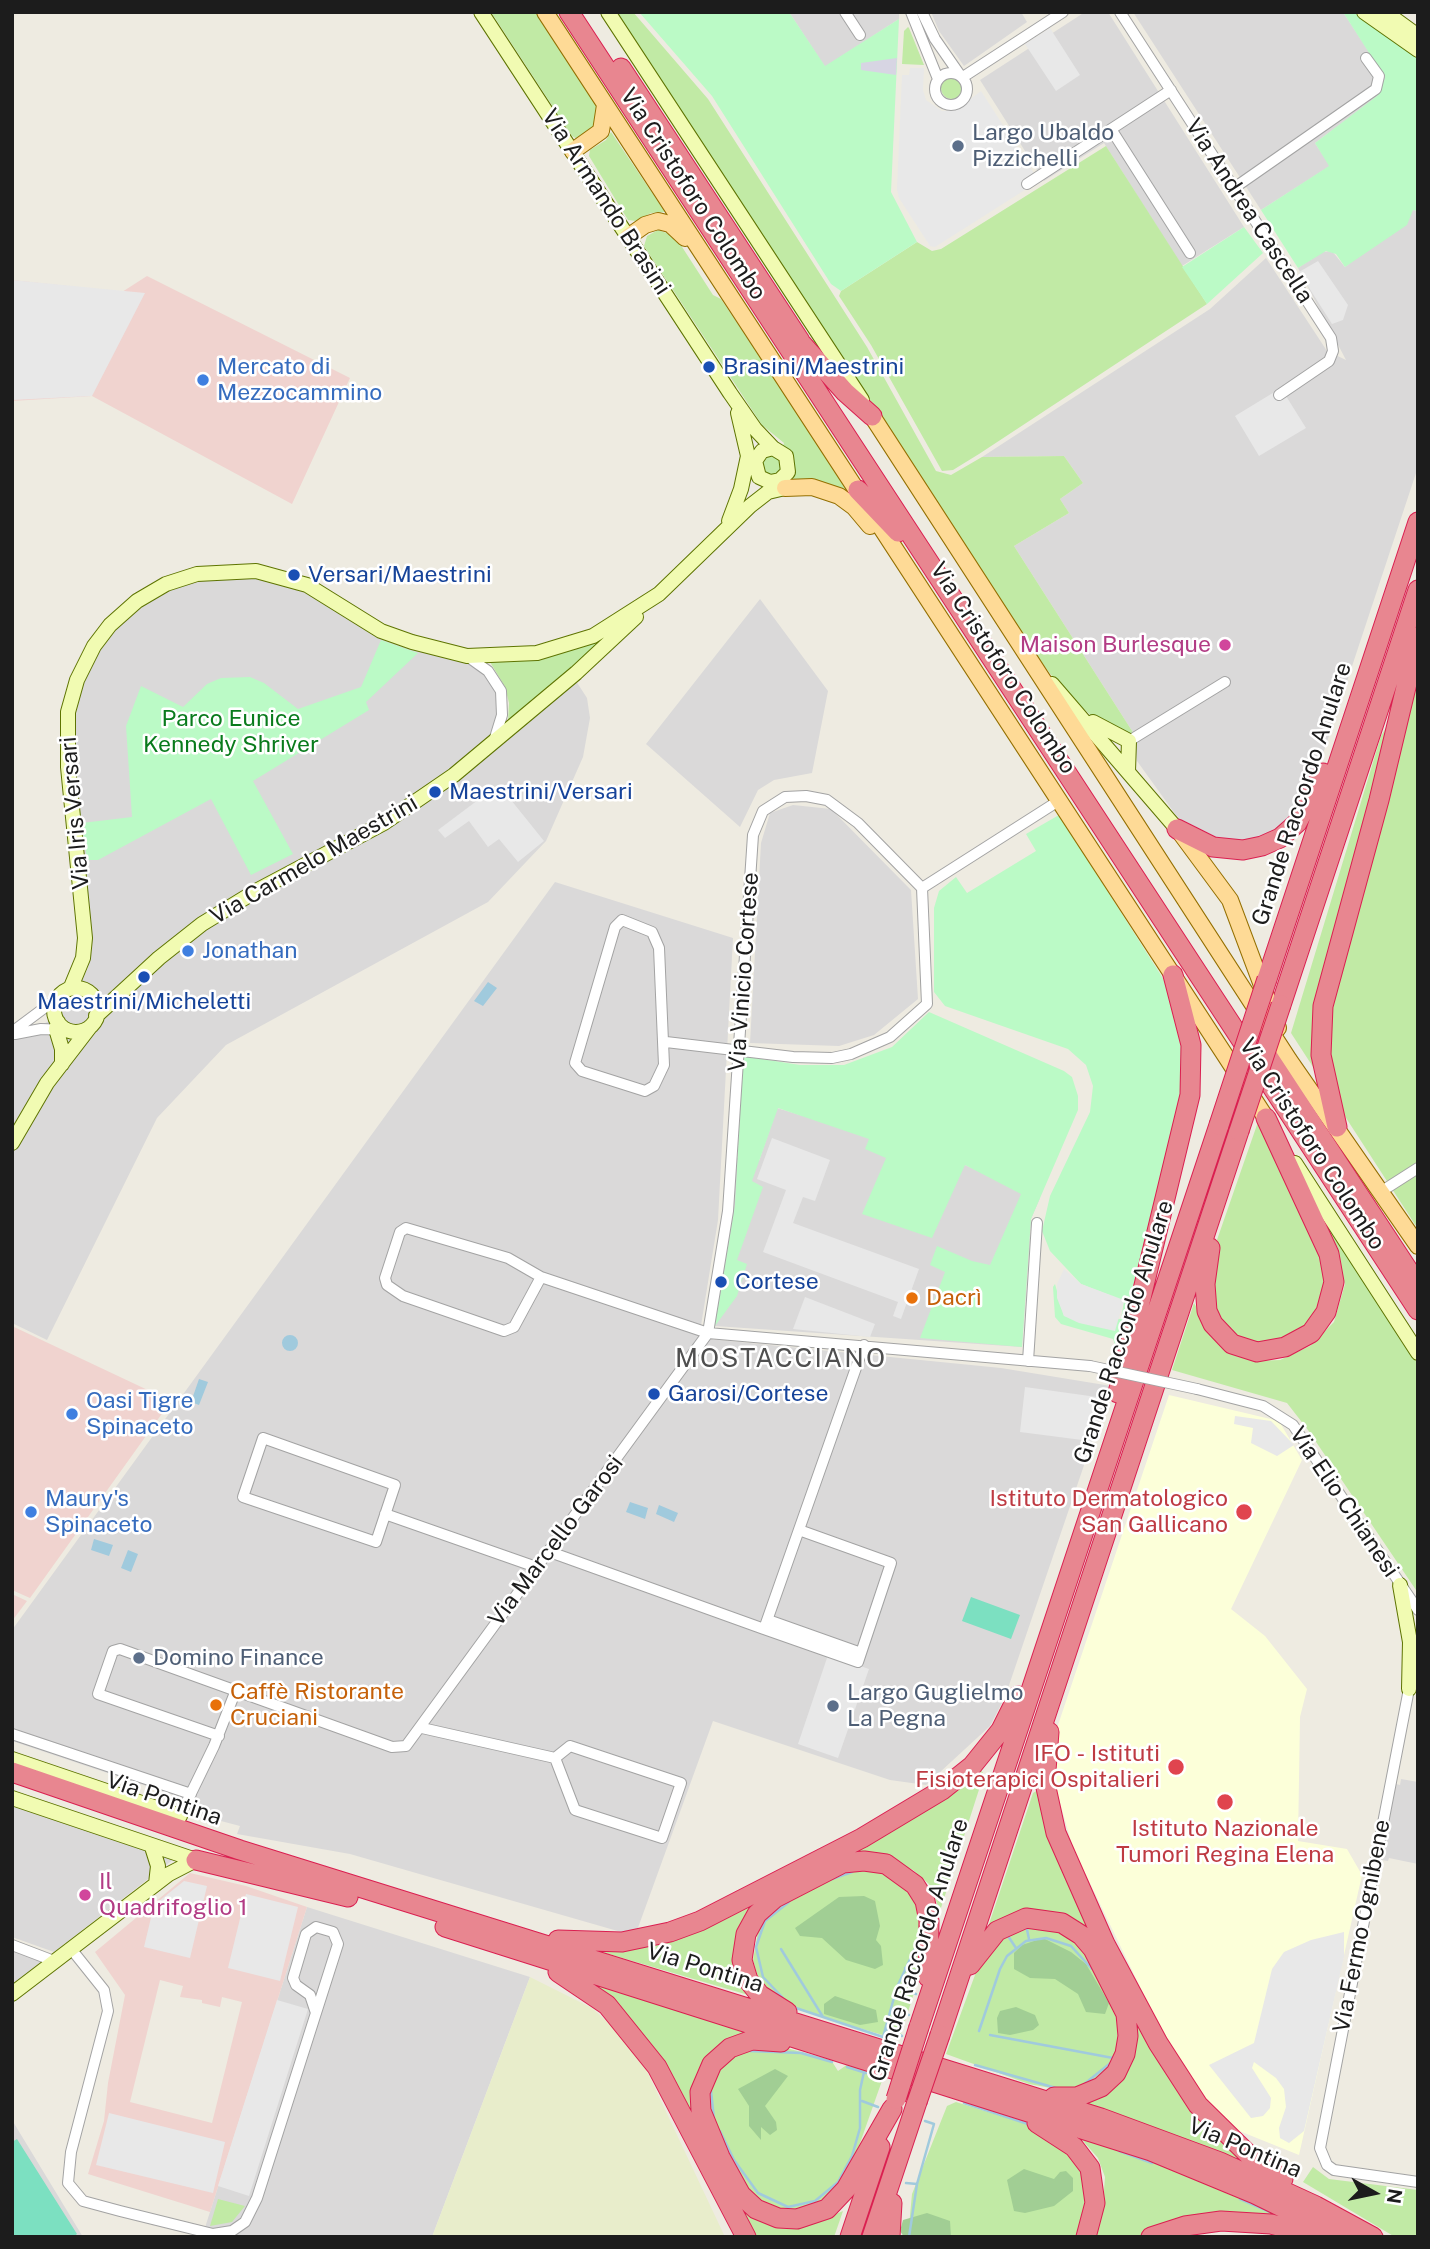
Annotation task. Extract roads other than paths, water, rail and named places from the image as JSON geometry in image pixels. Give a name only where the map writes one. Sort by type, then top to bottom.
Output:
[{"type":"highway","name":"Via Cristoforo Colombo","points":[[569,12],[1418,1310]]},
{"type":"highway","name":"Via Cristoforo Colombo","points":[[585,12],[1418,1285]]},
{"type":"highway","points":[[803,344],[845,392],[872,416]]},
{"type":"highway","points":[[858,490],[901,536],[941,592],[957,605]]},
{"type":"highway","name":"Grande Raccordo Anulare","points":[[850,2237],[1418,522]]},
{"type":"highway","name":"Grande Raccordo Anulare","points":[[873,2237],[1418,590]]},
{"type":"highway","points":[[1337,1127],[1321,1055],[1323,1006],[1379,800],[1418,637]]},
{"type":"highway","points":[[1177,829],[1200,843],[1233,850],[1262,846],[1287,833],[1300,818],[1315,792],[1342,727],[1366,680]]},
{"type":"highway","points":[[1103,1474],[1139,1297],[1191,1095],[1191,1045],[1173,975]]},
{"type":"highway","points":[[1224,1179],[1205,1284],[1209,1319],[1222,1335],[1239,1348],[1258,1352],[1285,1347],[1311,1333],[1322,1320],[1330,1303],[1334,1274],[1314,1219],[1266,1118]]},
{"type":"highway","points":[[517,1943],[612,1943],[670,1932],[729,1906],[897,1819],[956,1780],[992,1744],[1009,1717],[1057,1612]]},
{"type":"highway","points":[[1054,1690],[1045,1773],[1056,1833],[1105,1944],[1158,2043],[1198,2105],[1227,2136],[1254,2160],[1329,2207],[1345,2230]]},
{"type":"highway","name":"Via Pontina","points":[[12,1772],[348,1890]]},
{"type":"highway","name":"Via Pontina","points":[[12,1785],[1002,2095],[1167,2157],[1345,2230],[1373,2237]]},
{"type":"highway","points":[[180,1816],[348,1890]]},
{"type":"highway","points":[[196,1860],[348,1890]]},
{"type":"highway","points":[[816,2036],[751,1986],[742,1960],[746,1934],[757,1914],[775,1898],[836,1866],[858,1860],[880,1863],[897,1870],[915,1885],[925,1901],[931,1944],[921,2022]]},
{"type":"highway","points":[[948,2010],[967,1969],[985,1943],[997,1931],[1016,1921],[1037,1917],[1055,1920],[1075,1930],[1093,1949],[1126,2014],[1128,2042],[1116,2073],[1105,2085],[1077,2097],[1002,2095]]},
{"type":"highway","points":[[517,1943],[591,1992],[624,2024],[670,2089],[746,2237]]},
{"type":"highway","points":[[816,2036],[749,2040],[718,2056],[706,2074],[700,2096],[702,2115],[729,2174],[749,2204],[763,2213],[791,2219],[814,2216],[827,2209],[846,2189],[894,2104]]},
{"type":"highway","points":[[1002,2095],[1059,2135],[1086,2161],[1096,2194],[1094,2216],[1086,2237]]},
{"type":"highway","points":[[890,2237],[899,2157]]},
{"type":"highway","points":[[1151,2237],[1185,2226],[1221,2221],[1271,2224],[1320,2237]]},
{"type":"main road","name":"Via Cristoforo Colombo","points":[[545,12],[1266,1118]]},
{"type":"main road","points":[[573,150],[603,128],[605,105]]},
{"type":"main road","points":[[628,237],[648,223],[662,222],[696,244]]},
{"type":"main road","name":"Via Cristoforo Colombo","points":[[872,416],[1289,1060],[1382,1191],[1418,1247]]},
{"type":"main road","points":[[776,487],[824,490],[854,507],[973,682],[997,703]]},
{"type":"main road","points":[[1177,829],[1230,900],[1289,1060]]},
{"type":"street","name":"Via Armando Brasini","points":[[481,12],[730,393],[755,429],[773,448],[783,452],[789,461],[788,472],[776,487]]},
{"type":"street","name":"Via Cristoforo Colombo","points":[[608,12],[872,416]]},
{"type":"street","points":[[845,12],[860,35]]},
{"type":"street","points":[[911,12],[937,79]]},
{"type":"street","points":[[922,12],[938,44],[961,76],[967,83],[966,95],[954,104],[937,99],[934,88],[937,79],[947,72],[961,76],[1063,12]]},
{"type":"street","name":"Via Andrea Cascella","points":[[1120,12],[1332,342],[1329,361],[1279,395]]},
{"type":"street","points":[[1364,12],[1418,50]]},
{"type":"street","points":[[1385,12],[1418,36]]},
{"type":"street","points":[[1234,188],[1376,89],[1379,76],[1366,58]]},
{"type":"street","points":[[1027,184],[1171,90]]},
{"type":"street","points":[[1111,129],[1190,253]]},
{"type":"street","name":"Via Armando Brasini","points":[[730,393],[751,461]]},
{"type":"street","points":[[725,528],[751,461],[773,448]]},
{"type":"street","points":[[751,461],[764,480],[776,487]]},
{"type":"street","name":"Via Iris Versari","points":[[71,987],[83,958],[85,939],[68,779],[67,717],[74,688],[89,655],[106,630],[132,604],[166,584],[197,574],[228,570],[265,573],[316,590],[387,634],[467,656],[537,653],[605,638],[659,594],[725,528],[776,487]]},
{"type":"street","name":"Via Carmelo Maestrini","points":[[12,1143],[61,1064],[93,1021],[159,958],[209,919],[391,819],[493,744],[605,638]]},
{"type":"street","points":[[467,656],[488,671],[500,691],[502,715],[493,744]]},
{"type":"street","points":[[1033,663],[1177,829]]},
{"type":"street","points":[[1129,741],[1225,682]]},
{"type":"street","points":[[1074,709],[1104,730],[1129,741]]},
{"type":"street","points":[[1128,771],[1129,741]]},
{"type":"street","name":"Via Vinicio Cortese","points":[[708,1333],[729,1211],[753,835],[757,821],[769,805],[781,798],[798,796],[830,802],[858,823],[922,888]]},
{"type":"street","points":[[666,1042],[800,1058],[846,1055],[890,1037],[927,1004],[922,888],[1060,800]]},
{"type":"street","points":[[622,920],[641,926],[657,938],[666,1042],[663,1069],[648,1091],[582,1071],[576,1065],[578,1049],[615,927],[622,920]]},
{"type":"street","points":[[71,987],[83,989],[92,995],[97,1005],[93,1021],[79,1032],[60,1027],[12,1034],[71,987]]},
{"type":"street","points":[[59,997],[55,1007],[60,1027],[61,1064]]},
{"type":"street","name":"Via Cristoforo Colombo","points":[[1266,1118],[1418,1353]]},
{"type":"street","points":[[1382,1191],[1418,1168]]},
{"type":"street","points":[[1028,1361],[1037,1223]]},
{"type":"street","name":"Via Elio Chianesi","points":[[541,1277],[514,1327],[505,1331],[402,1296],[387,1285],[385,1278],[400,1232],[404,1228],[512,1259],[541,1277],[708,1333],[1090,1366],[1263,1406],[1293,1424],[1418,1610]]},
{"type":"street","name":"Via Marcello Garosi","points":[[236,1690],[392,1747],[402,1747],[422,1728],[708,1333]]},
{"type":"street","points":[[766,1624],[864,1345]]},
{"type":"street","points":[[263,1438],[395,1485],[386,1514],[376,1542],[243,1497],[263,1438]]},
{"type":"street","points":[[386,1514],[538,1568]]},
{"type":"street","points":[[550,1552],[860,1657],[891,1563],[799,1531]]},
{"type":"street","points":[[1400,1585],[1410,1642],[1413,1685]]},
{"type":"street","points":[[180,1816],[219,1736],[236,1690],[120,1649],[112,1652],[98,1694],[219,1736]]},
{"type":"street","name":"Via Fermo Ognibene","points":[[1418,1670],[1320,2148],[1325,2162],[1338,2171],[1418,2182]]},
{"type":"street","points":[[422,1728],[555,1758]]},
{"type":"street","points":[[12,1734],[191,1794]]},
{"type":"street","points":[[570,1746],[681,1783],[662,1838],[575,1810],[555,1758],[570,1746]]},
{"type":"street","name":"Via Pontina","points":[[12,1759],[180,1816]]},
{"type":"street","name":"Via Pontina","points":[[12,1798],[196,1860]]},
{"type":"street","points":[[152,1847],[159,1866],[156,1884]]},
{"type":"street","points":[[12,1994],[156,1884],[196,1860]]},
{"type":"street","points":[[72,1950],[104,1990],[108,2011],[71,2152],[68,2183],[83,2201],[120,2211],[213,2234],[232,2231],[245,2222],[257,2198],[316,2013],[338,1944],[334,1932],[316,1927],[307,1932],[293,1978],[296,1985],[310,1994],[316,2013]]},
{"type":"street","points":[[12,1945],[54,1961]]},
{"type":"water","points":[[488,982],[497,988],[483,1006],[474,1001]]},
{"type":"water","points":[[290,1335],[298,1343],[290,1351],[282,1343]]},
{"type":"water","points":[[199,1379],[208,1382],[199,1405],[191,1402]]},
{"type":"water","points":[[630,1502],[648,1508],[645,1519],[626,1512]]},
{"type":"water","points":[[659,1505],[678,1513],[674,1522],[656,1514]]},
{"type":"water","points":[[94,1539],[113,1545],[109,1556],[91,1550]]},
{"type":"water","points":[[128,1550],[138,1554],[131,1572],[121,1568]]},
{"type":"waterway","points":[[832,1879],[852,1872]]},
{"type":"waterway","points":[[783,1998],[763,1977],[756,1947],[765,1921],[789,1902]]},
{"type":"waterway","points":[[1026,1925],[1029,1939]]},
{"type":"waterway","points":[[1008,1936],[1016,1948]]},
{"type":"waterway","points":[[883,2037],[897,1987],[920,1938]]},
{"type":"waterway","points":[[979,2031],[1000,1969],[1007,1956],[1026,1941],[1046,1938],[1071,1946],[1092,1969]]},
{"type":"waterway","points":[[781,1949],[823,2017]]},
{"type":"waterway","points":[[905,1968],[919,1972]]},
{"type":"waterway","points":[[897,1987],[916,1994]]},
{"type":"waterway","points":[[793,2007],[886,2038]]},
{"type":"waterway","points":[[892,2010],[909,2015]]},
{"type":"waterway","points":[[886,2029],[902,2036]]},
{"type":"waterway","points":[[990,2035],[1113,2058]]},
{"type":"waterway","points":[[750,2051],[801,2053],[832,2062]]},
{"type":"waterway","points":[[1083,2085],[1113,2061]]},
{"type":"waterway","points":[[975,2065],[1056,2088]]},
{"type":"waterway","points":[[847,2067],[866,2073]]},
{"type":"waterway","points":[[720,2131],[734,2160],[758,2193],[788,2207],[815,2201],[838,2182],[852,2156],[860,2128],[860,2090],[864,2072]]},
{"type":"waterway","points":[[711,2091],[714,2119]]},
{"type":"waterway","points":[[862,2101],[878,2107]]},
{"type":"waterway","points":[[964,2103],[1028,2124]]},
{"type":"waterway","points":[[909,2237],[917,2184],[934,2124],[925,2121]]},
{"type":"waterway","points":[[1119,2151],[1152,2163]]},
{"type":"waterway","points":[[906,2183],[917,2184]]},
{"type":"waterway","points":[[1240,2199],[1270,2212]]},
{"type":"place","name":"Largo Ubaldo Pizzichelli","points":[[958,146]]},
{"type":"place","name":"Brasini/Maestrini","points":[[709,367]]},
{"type":"place","name":"Mercato di Mezzocammino","points":[[203,380]]},
{"type":"place","name":"Versari/Maestrini","points":[[294,575]]},
{"type":"place","name":"Maison Burlesque","points":[[1225,645]]},
{"type":"place","name":"Maestrini/Versari","points":[[435,792]]},
{"type":"place","name":"Jonathan","points":[[188,951]]},
{"type":"place","name":"Maestrini/Micheletti","points":[[144,977]]},
{"type":"place","name":"Cortese","points":[[721,1282]]},
{"type":"place","name":"Dacrì","points":[[912,1298]]},
{"type":"place","name":"Garosi/Cortese","points":[[654,1394]]},
{"type":"place","name":"Oasi Tigre Spinaceto","points":[[72,1414]]},
{"type":"place","name":"Maury's Spinaceto","points":[[31,1512]]},
{"type":"place","name":"Istituto Dermatologico San Gallicano","points":[[1244,1512]]},
{"type":"place","name":"Domino Finance","points":[[139,1658]]},
{"type":"place","name":"Caffè Ristorante Cruciani","points":[[216,1705]]},
{"type":"place","name":"Largo Guglielmo La Pegna","points":[[833,1706]]},
{"type":"place","name":"IFO - Istituti Fisioterapici Ospitalieri","points":[[1176,1767]]},
{"type":"place","name":"Istituto Nazionale Tumori Regina Elena","points":[[1225,1802]]},
{"type":"place","name":"Il Quadrifoglio 1","points":[[85,1895]]},
{"type":"district","name":"MOSTACCIANO","points":[[781,1359]]},
{"type":"park label","name":"Parco Eunice Kennedy Shriver","points":[[231,732]]}]
